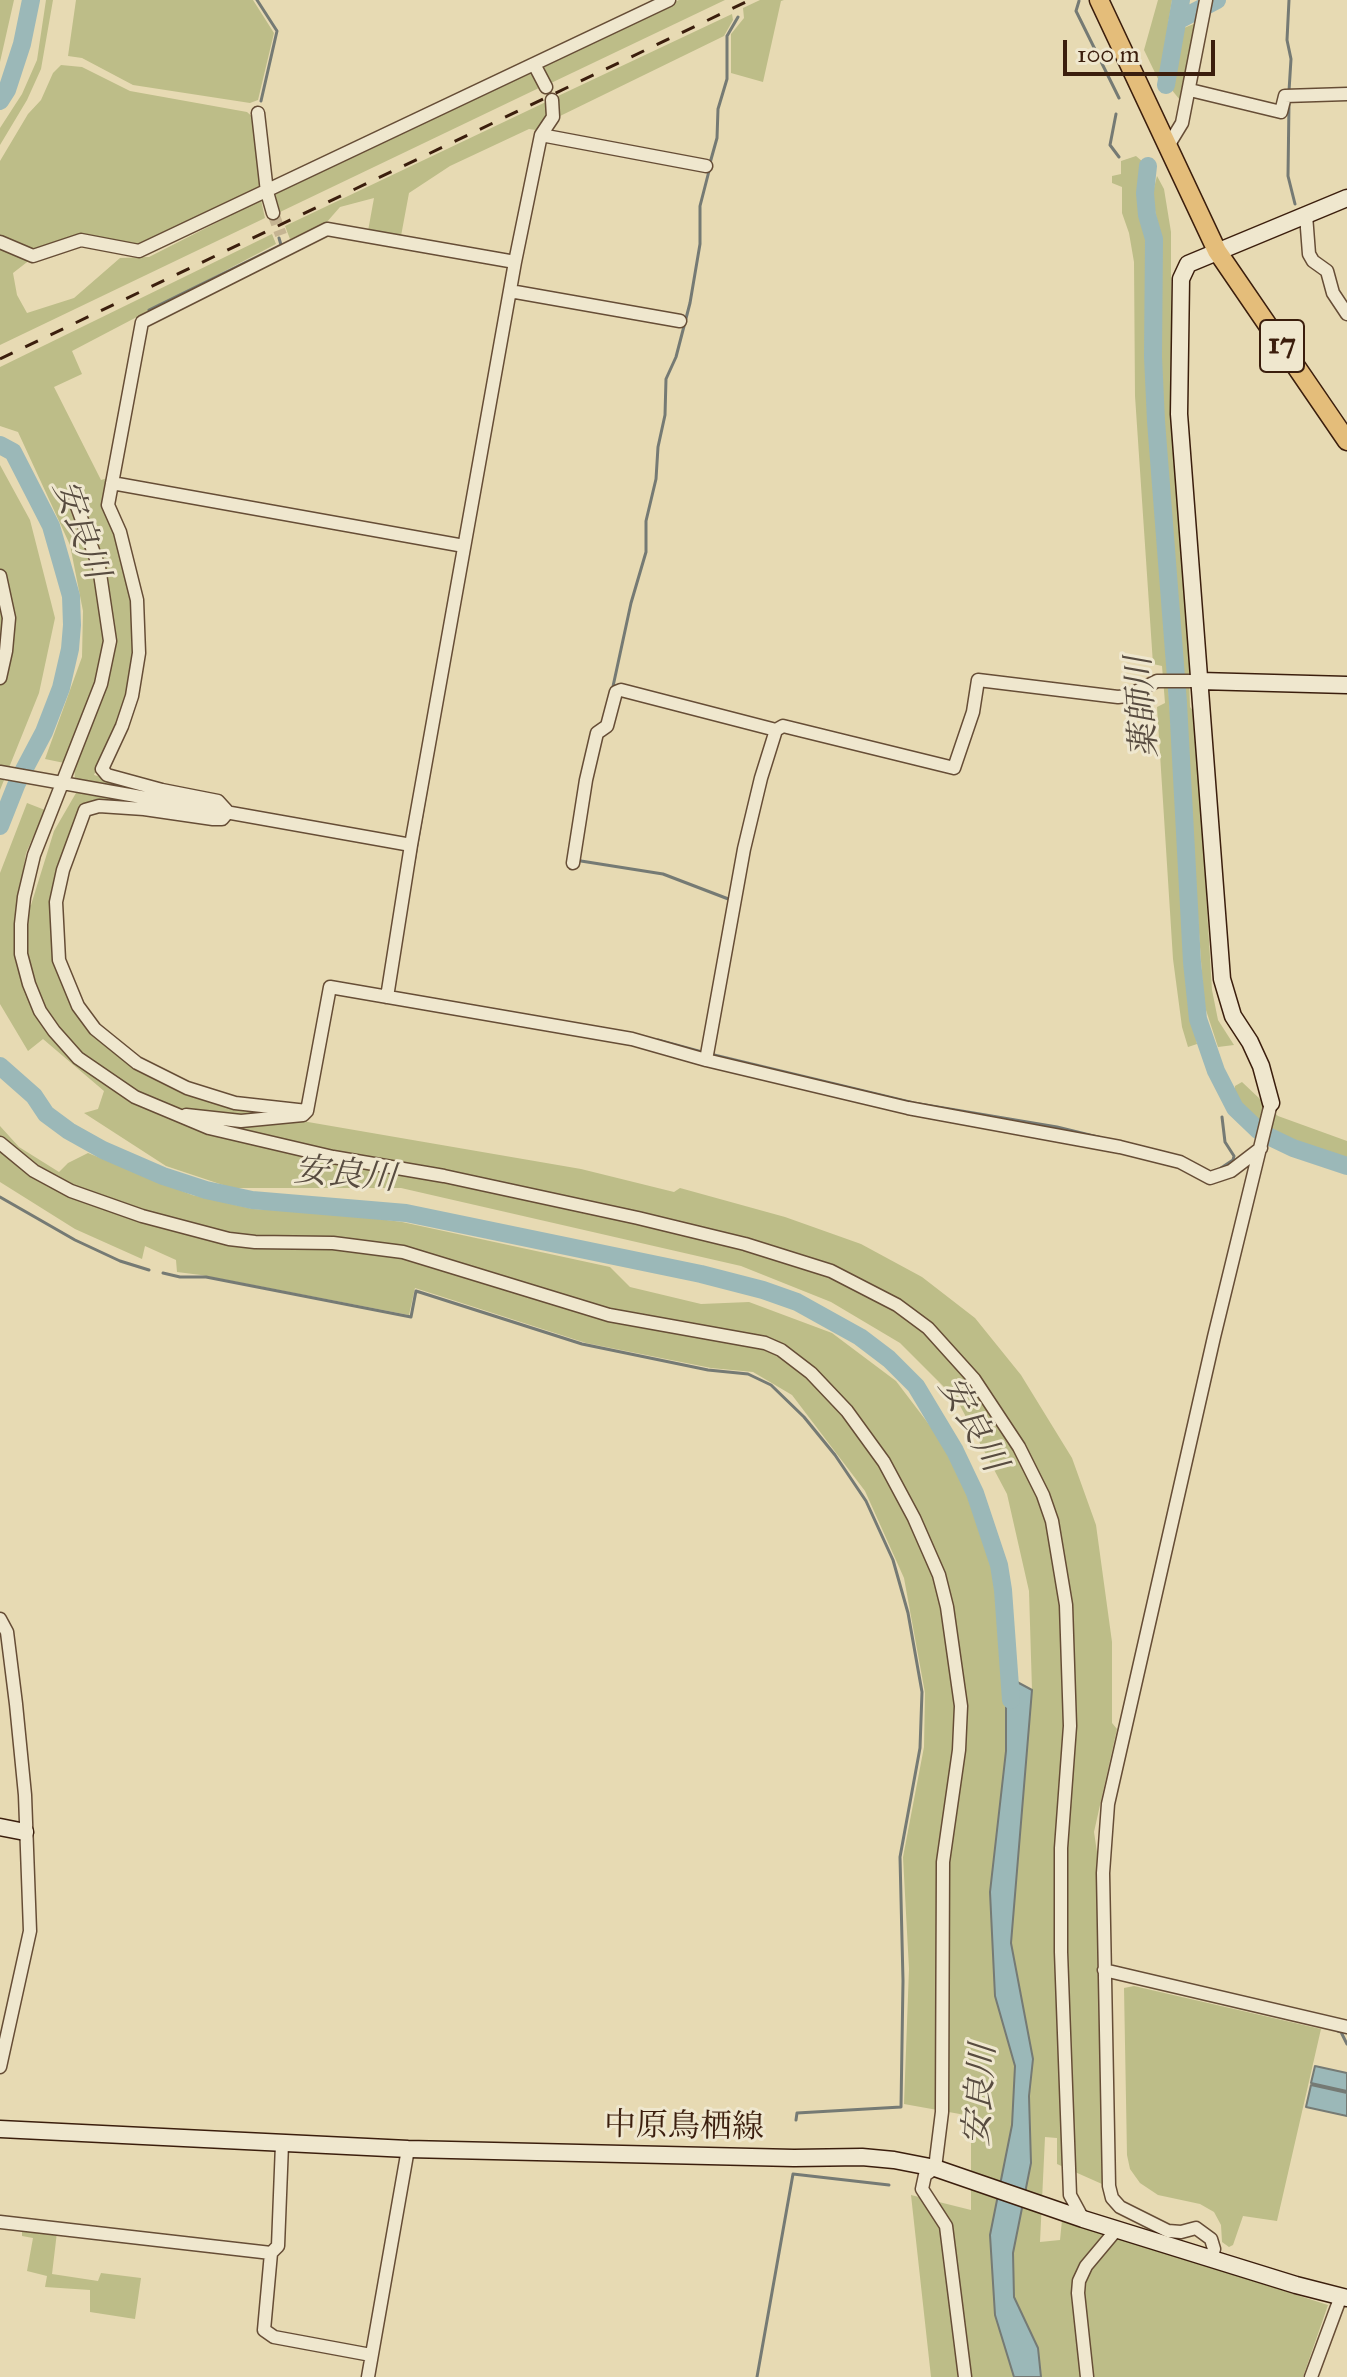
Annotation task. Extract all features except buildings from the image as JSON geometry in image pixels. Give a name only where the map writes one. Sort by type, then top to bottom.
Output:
[{"type":"main road","name":"17","points":[[1099,0],[1217,251],[1347,441]]},
{"type":"main road","points":[[1271,1103],[1261,1066],[1233,1016],[1222,979],[1179,414],[1179,316],[1183,271],[1188,264],[1347,198]]},
{"type":"main road","points":[[1200,681],[1347,685]]},
{"type":"main road","points":[[0,1827],[25,1832]]},
{"type":"main road","name":"中原鳥栖線","points":[[0,2129],[408,2149],[894,2160],[940,2171],[1083,2219],[1344,2297]]},
{"type":"street","points":[[0,242],[33,256],[81,240],[139,251],[669,0]]},
{"type":"street","points":[[1168,146],[1182,123],[1206,0]]},
{"type":"street","points":[[534,64],[546,87]]},
{"type":"street","points":[[1190,90],[1281,112],[1285,96],[1347,94]]},
{"type":"street","points":[[387,997],[411,845],[515,262],[541,135],[553,117],[552,100]]},
{"type":"street","points":[[258,113],[267,192],[273,213]]},
{"type":"street","points":[[541,135],[706,166]]},
{"type":"street","points":[[1306,215],[1309,254],[1327,271],[1333,293],[1347,314]]},
{"type":"street","points":[[228,812],[218,801],[107,775],[102,769],[132,696],[139,653],[137,600],[120,532],[108,505],[142,322],[327,229],[515,262]]},
{"type":"street","points":[[281,235],[286,249]]},
{"type":"street","points":[[510,291],[680,321]]},
{"type":"street","points":[[112,483],[464,546]]},
{"type":"street","points":[[75,501],[99,567],[110,641],[101,684],[60,782],[34,855],[24,897],[21,954],[40,1011],[78,1058],[135,1097],[209,1128],[552,1198],[692,1230],[808,1263],[853,1281],[897,1305],[928,1328],[957,1358],[1005,1424],[1032,1471],[1052,1521],[1063,1577],[1070,1726],[1061,1848],[1062,1968],[1070,2195],[1083,2219]]},
{"type":"street","points":[[0,576],[9,618],[0,678]]},
{"type":"street","points":[[707,1054],[744,849],[776,730],[783,726],[954,768],[973,712],[978,680],[1118,697],[1127,696],[1157,681],[1200,681]]},
{"type":"street","points":[[573,863],[586,780],[616,692],[621,690],[776,730]]},
{"type":"street","points":[[0,772],[411,845]]},
{"type":"street","points":[[228,812],[222,819],[213,819],[144,809],[99,806],[85,810],[63,870],[56,902],[59,960],[78,1006],[95,1029],[137,1063],[187,1088],[235,1103],[307,1111]]},
{"type":"street","points":[[170,1113],[241,1121],[303,1115],[307,1111],[330,987],[707,1054],[908,1108],[1120,1147],[1180,1162],[1210,1178],[1231,1171],[1261,1145]]},
{"type":"street","points":[[1211,2258],[1214,2249],[1211,2239],[1196,2228],[1168,2231],[1120,2207],[1112,2198],[1109,2186],[1103,1873],[1108,1804],[1214,1337],[1271,1103]]},
{"type":"street","points":[[0,1143],[34,1171],[71,1191],[142,1216],[229,1239],[333,1243],[403,1252],[609,1315],[765,1343],[781,1350],[811,1373],[847,1411],[884,1462],[914,1518],[939,1575],[947,1607],[961,1706],[959,1750],[943,1862],[940,2171],[925,2175],[922,2189],[946,2226],[965,2377]]},
{"type":"street","points":[[0,1619],[7,1632],[16,1704],[30,1882],[30,1931],[0,2067]]},
{"type":"street","points":[[1104,1970],[1347,2027]]},
{"type":"street","points":[[0,1998],[16,2002]]},
{"type":"street","points":[[282,2144],[278,2246],[271,2253],[264,2330],[274,2337],[371,2355]]},
{"type":"street","points":[[368,2377],[408,2149]]},
{"type":"street","points":[[0,2222],[271,2253]]},
{"type":"street","points":[[1087,2377],[1079,2281],[1086,2266],[1117,2229]]},
{"type":"street","points":[[1311,2377],[1344,2297]]},
{"type":"green space","points":[[0,0],[14,0],[0,62]]},
{"type":"green space","points":[[46,0],[53,0],[41,69],[0,145],[0,128],[22,94],[37,60]]},
{"type":"green space","points":[[76,0],[253,0],[274,33],[258,100],[250,103],[133,85],[82,58],[68,56]]},
{"type":"green space","points":[[679,0],[725,0],[551,83],[544,67]]},
{"type":"green space","points":[[760,0],[784,0],[781,1],[763,82],[731,73],[731,34],[744,18],[743,8]]},
{"type":"green space","points":[[1158,0],[1172,0],[1159,81],[1144,50]]},
{"type":"green space","points":[[732,14],[733,20],[724,36],[558,117],[558,96]]},
{"type":"green space","points":[[1196,23],[1180,100],[1171,89],[1184,28]]},
{"type":"green space","points":[[61,65],[82,67],[130,91],[247,112],[256,120],[263,188],[138,246],[80,235],[32,253],[0,238],[0,161],[28,114],[41,100],[53,73]]},
{"type":"green space","points":[[533,72],[541,87],[280,212],[275,194]]},
{"type":"green space","points":[[548,101],[549,114],[536,130],[529,129],[450,166],[409,193],[401,236],[368,231],[374,198],[340,207],[326,223],[290,239],[285,226]]},
{"type":"green space","points":[[1136,156],[1143,162],[1137,191],[1147,242],[1148,393],[1190,1002],[1197,1044],[1188,1047],[1182,1027],[1173,959],[1157,707],[1165,703],[1162,666],[1153,664],[1135,396],[1134,262],[1122,213],[1122,187],[1112,183],[1112,176],[1121,174],[1121,161]]},
{"type":"green space","points":[[1157,176],[1164,189],[1171,232],[1171,408],[1192,671],[1189,675],[1190,707],[1195,713],[1212,990],[1218,1020],[1234,1045],[1218,1047],[1204,1004],[1162,400],[1162,244],[1152,196]]},
{"type":"green space","points":[[261,200],[265,218],[0,345],[0,247],[31,259],[13,273],[17,295],[27,313],[74,298],[120,258],[149,257]]},
{"type":"green space","points":[[272,234],[276,244],[72,351],[82,374],[54,387],[101,480],[108,478],[136,607],[135,656],[121,715],[94,775],[171,796],[169,807],[83,803],[56,881],[56,961],[73,1010],[111,1049],[157,1079],[274,1109],[308,1122],[581,1169],[674,1192],[680,1188],[785,1217],[861,1244],[922,1277],[975,1318],[1021,1375],[1072,1458],[1096,1525],[1112,1642],[1112,1723],[1117,1729],[1094,1832],[1097,1852],[1102,2184],[1057,2164],[1057,2138],[1045,2137],[1040,2242],[1060,2240],[1062,2220],[1328,2305],[1303,2377],[1041,2377],[1038,2348],[1014,2297],[1013,2253],[1031,2163],[1029,2096],[1033,2059],[1011,1943],[1032,1690],[1029,1591],[1007,1494],[957,1400],[900,1343],[831,1302],[741,1266],[401,1188],[232,1188],[166,1166],[84,1113],[98,1109],[104,1091],[43,1039],[28,1051],[0,1004],[0,873],[27,803],[45,810],[26,853],[17,910],[31,905],[54,831],[76,793],[74,765],[45,759],[82,657],[83,611],[70,545],[18,432],[0,426],[0,367]]},
{"type":"green space","points":[[0,465],[30,520],[55,618],[39,693],[0,790]]},
{"type":"green space","points":[[1242,1082],[1278,1116],[1347,1141],[1347,1159],[1287,1138],[1245,1110],[1234,1096],[1235,1086]]},
{"type":"green space","points":[[0,1126],[19,1147],[59,1172],[68,1163],[88,1153],[192,1195],[253,1209],[339,1214],[402,1222],[610,1267],[630,1287],[701,1304],[749,1302],[832,1333],[896,1381],[953,1456],[996,1576],[1006,1676],[1006,1751],[990,1892],[995,1996],[1015,2066],[1012,2125],[990,2235],[995,2315],[1014,2377],[931,2377],[911,2195],[971,2210],[971,2116],[904,2104],[909,1969],[903,1857],[924,1747],[925,1693],[904,1578],[865,1491],[792,1395],[753,1372],[711,1368],[586,1343],[415,1288],[409,1315],[177,1272],[176,1260],[145,1246],[142,1259],[75,1229],[0,1182]]},
{"type":"green space","points":[[1134,1986],[1321,2029],[1277,2221],[1243,2216],[1233,2245],[1229,2247],[1222,2242],[1221,2225],[1214,2212],[1200,2204],[1158,2195],[1140,2183],[1130,2169],[1127,2155],[1124,1988]]},
{"type":"green space","points":[[22,2228],[57,2232],[52,2274],[98,2281],[101,2273],[141,2278],[135,2319],[90,2312],[90,2290],[45,2287],[47,2276],[27,2271],[33,2238],[22,2236]]},
{"type":"water","points":[[1006,1676],[1032,1690],[1011,1943],[1033,2059],[1029,2096],[1031,2163],[1013,2253],[1014,2297],[1038,2348],[1041,2377],[1014,2377],[995,2315],[990,2235],[1012,2125],[1015,2066],[995,1996],[990,1892],[1006,1751]]},
{"type":"water","points":[[1315,2066],[1347,2073],[1347,2091],[1311,2083]]},
{"type":"water","points":[[1311,2085],[1347,2093],[1347,2116],[1306,2107]]},
{"type":"waterway","name":"安良川","points":[[0,101],[7,90],[22,44],[31,0]]},
{"type":"waterway","points":[[257,0],[277,31],[261,101]]},
{"type":"waterway","name":"薬師川","points":[[1166,85],[1181,0]]},
{"type":"waterway","points":[[1179,20],[1217,0]]},
{"type":"waterway","points":[[1289,0],[1289,91]]},
{"type":"waterway","points":[[1079,1],[1076,11],[1119,98]]},
{"type":"waterway","points":[[710,163],[717,138],[718,109],[727,79],[727,36],[738,17]]},
{"type":"waterway","points":[[1289,103],[1288,176],[1295,204]]},
{"type":"waterway","points":[[1116,114],[1110,145],[1119,157]]},
{"type":"waterway","name":"薬師川","points":[[1148,166],[1145,193],[1154,239],[1156,421],[1198,1019],[1216,1071],[1235,1108],[1270,1137],[1347,1166]]},
{"type":"waterway","points":[[612,691],[631,603],[646,552],[646,521],[656,479],[658,447],[665,415],[666,379],[676,357],[690,303],[700,244],[700,206],[709,171]]},
{"type":"waterway","points":[[149,310],[281,245],[279,238]]},
{"type":"waterway","name":"安良川","points":[[0,445],[13,452],[51,526],[71,596],[72,625],[61,688],[0,826]]},
{"type":"waterway","points":[[414,862],[431,763]]},
{"type":"waterway","points":[[578,858],[663,874],[731,900]]},
{"type":"waterway","points":[[658,1040],[702,1052]]},
{"type":"waterway","points":[[710,1054],[914,1103],[1057,1127],[1102,1138]]},
{"type":"waterway","name":"安良川","points":[[0,1066],[34,1096],[46,1114],[69,1131],[103,1150],[163,1176],[206,1190],[252,1200],[406,1213],[701,1274],[797,1302],[860,1337],[889,1359],[916,1386],[955,1451],[975,1493],[999,1565],[1011,1700]]},
{"type":"waterway","points":[[1221,1168],[1234,1156],[1225,1142],[1222,1117]]},
{"type":"waterway","points":[[0,1197],[75,1240],[120,1261],[149,1270]]},
{"type":"waterway","points":[[163,1273],[180,1277],[206,1277],[411,1317],[416,1291],[582,1344],[708,1370],[748,1374],[771,1385],[804,1417],[835,1455],[866,1501],[893,1560],[908,1613],[922,1692],[920,1748],[900,1857],[903,1981],[901,2107],[797,2113],[796,2120]]},
{"type":"waterway","points":[[1338,2031],[1347,2044]]},
{"type":"waterway","points":[[757,2377],[793,2174],[889,2185]]},
{"type":"tunnel","points":[[273,213],[281,235]]},
{"type":"railway","points":[[0,359],[750,0]]}]
